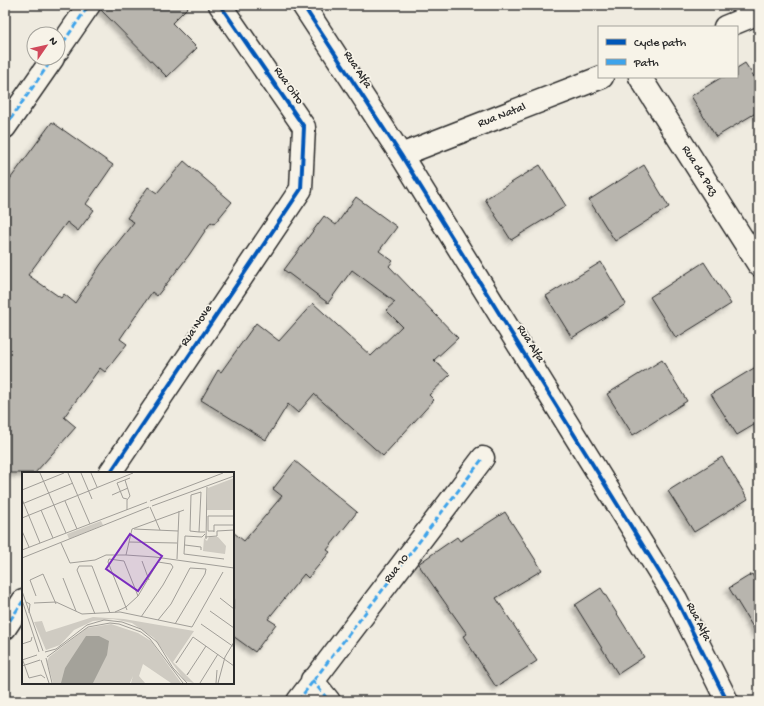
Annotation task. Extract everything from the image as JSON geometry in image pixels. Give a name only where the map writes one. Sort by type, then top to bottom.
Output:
[{"type":"street","points":[[66,38],[89,5]]},
{"type":"street","name":"Rua Oito","points":[[220,5],[304,127],[301,189]]},
{"type":"street","name":"Rua Alfa","points":[[303,5],[401,155],[676,599],[727,701]]},
{"type":"street","points":[[727,26],[759,13]]},
{"type":"street","points":[[5,127],[47,66]]},
{"type":"street","name":"Rua Natal","points":[[401,155],[599,78]]},
{"type":"street","name":"Rua da Paz","points":[[641,78],[759,265]]},
{"type":"street","name":"Rua Nove","points":[[111,472],[301,189]]},
{"type":"street","name":"Rua 10","points":[[298,701],[312,680],[482,458]]},
{"type":"street","points":[[5,628],[22,602]]},
{"type":"street","points":[[312,680],[329,701]]},
{"type":"building","points":[[101,5],[190,5],[172,23],[197,48],[167,77],[100,9]]},
{"type":"building","points":[[745,63],[759,84],[759,111],[716,137],[691,96],[720,78],[738,78],[738,67]]},
{"type":"building","points":[[52,122],[113,165],[86,204],[94,210],[78,231],[67,222],[28,275],[61,298],[64,294],[75,303],[101,264],[134,222],[127,218],[148,187],[157,193],[184,161],[232,202],[214,224],[211,222],[189,255],[157,296],[152,292],[120,339],[127,344],[105,372],[100,368],[64,417],[76,427],[36,472],[5,473],[5,186]]},
{"type":"building","points":[[540,165],[566,206],[511,240],[485,199]]},
{"type":"building","points":[[644,165],[669,207],[615,241],[589,200]]},
{"type":"building","points":[[356,197],[397,227],[379,251],[393,261],[389,266],[458,338],[434,360],[450,375],[429,395],[434,400],[383,456],[314,394],[298,413],[288,404],[266,440],[201,400],[218,370],[221,372],[256,323],[279,341],[313,303],[371,356],[402,326],[386,310],[395,302],[352,270],[328,303],[284,270],[324,216],[336,225]]},
{"type":"building","points":[[601,262],[626,304],[572,338],[546,296]]},
{"type":"building","points":[[704,262],[731,304],[676,338],[650,297]]},
{"type":"building","points":[[662,360],[687,401],[633,435],[607,394]]},
{"type":"building","points":[[759,365],[759,422],[737,435],[711,394]]},
{"type":"building","points":[[722,457],[748,499],[694,532],[668,491]]},
{"type":"building","points":[[295,461],[357,512],[327,550],[330,552],[308,578],[304,574],[268,619],[276,624],[255,652],[234,637],[234,533],[244,541],[282,496],[273,489]]},
{"type":"building","points":[[505,512],[542,570],[496,598],[537,661],[496,687],[463,636],[467,634],[418,564],[457,537],[460,541]]},
{"type":"building","points":[[752,574],[759,587],[759,637],[729,588]]},
{"type":"building","points":[[601,588],[644,657],[618,674],[575,605]]},
{"type":"marked path","points":[[66,38],[89,5]]},
{"type":"marked path","points":[[5,127],[47,66]]},
{"type":"marked path","points":[[298,701],[483,458]]},
{"type":"marked path","points":[[5,628],[22,602]]},
{"type":"marked path","points":[[312,680],[329,701]]},
{"type":"cycle path","points":[[111,472],[301,189],[304,127],[220,5]]},
{"type":"cycle path","points":[[303,5],[401,155],[676,599],[727,701]]}]
